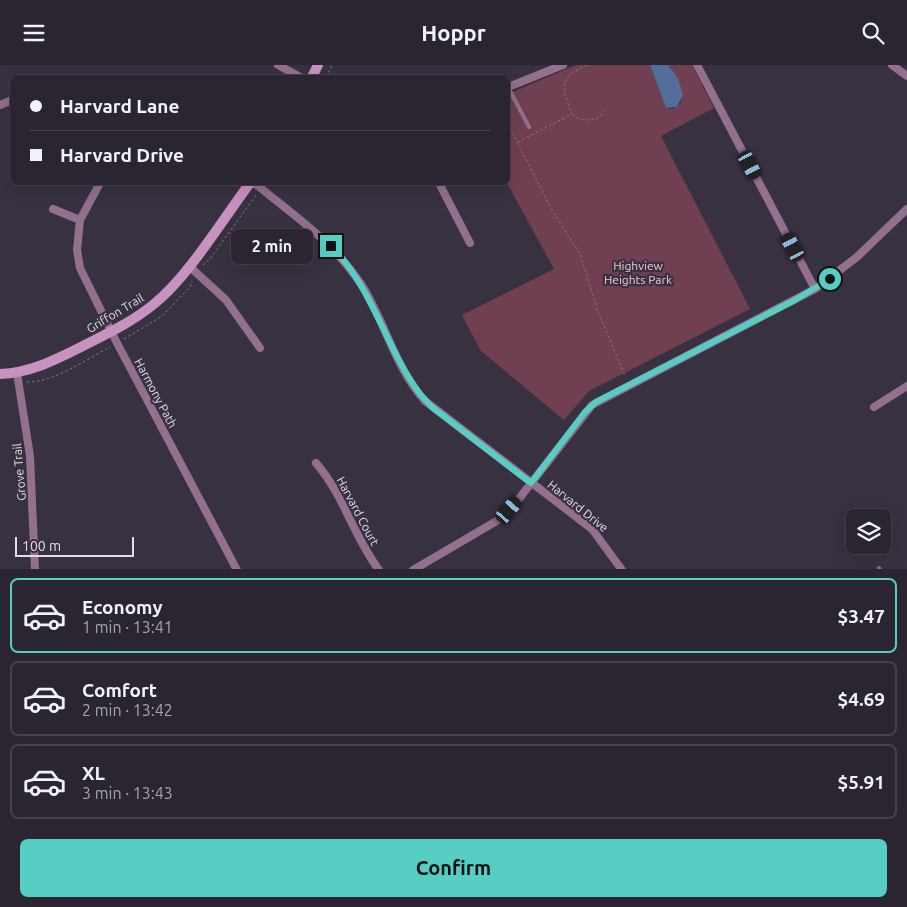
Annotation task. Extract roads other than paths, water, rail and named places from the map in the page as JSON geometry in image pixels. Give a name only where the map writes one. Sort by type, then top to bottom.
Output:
[{"type":"street","points":[[278,65],[296,75]]},
{"type":"street","points":[[510,86],[563,65]]},
{"type":"street","points":[[697,65],[815,289]]},
{"type":"street","points":[[892,65],[907,76]]},
{"type":"street","name":"Harmony Path","points":[[99,185],[80,220],[77,250],[80,269],[237,569]]},
{"type":"street","name":"Griffon Trail","points":[[0,374],[18,378],[112,331],[155,303],[189,266],[249,185]]},
{"type":"street","name":"Harvard Drive","points":[[257,185],[319,234],[343,258],[362,286],[420,394],[432,407],[598,534],[622,569]]},
{"type":"street","points":[[440,185],[470,243]]},
{"type":"street","points":[[53,209],[80,220]]},
{"type":"street","points":[[413,569],[490,527],[509,510],[585,412],[596,402],[815,289],[857,257],[907,209]]},
{"type":"street","points":[[189,266],[226,299],[260,348]]},
{"type":"street","name":"Grove Trail","points":[[18,378],[30,456],[35,569]]},
{"type":"street","points":[[874,407],[907,386]]},
{"type":"street","name":"Harvard Court","points":[[316,463],[330,481],[365,550],[379,569]]},
{"type":"lane","points":[[510,91],[529,127]]},
{"type":"water","points":[[650,65],[668,65],[678,78],[683,95],[677,107],[666,108]]},
{"type":"park label","name":"Highview Heights Park","points":[[638,272]]}]
